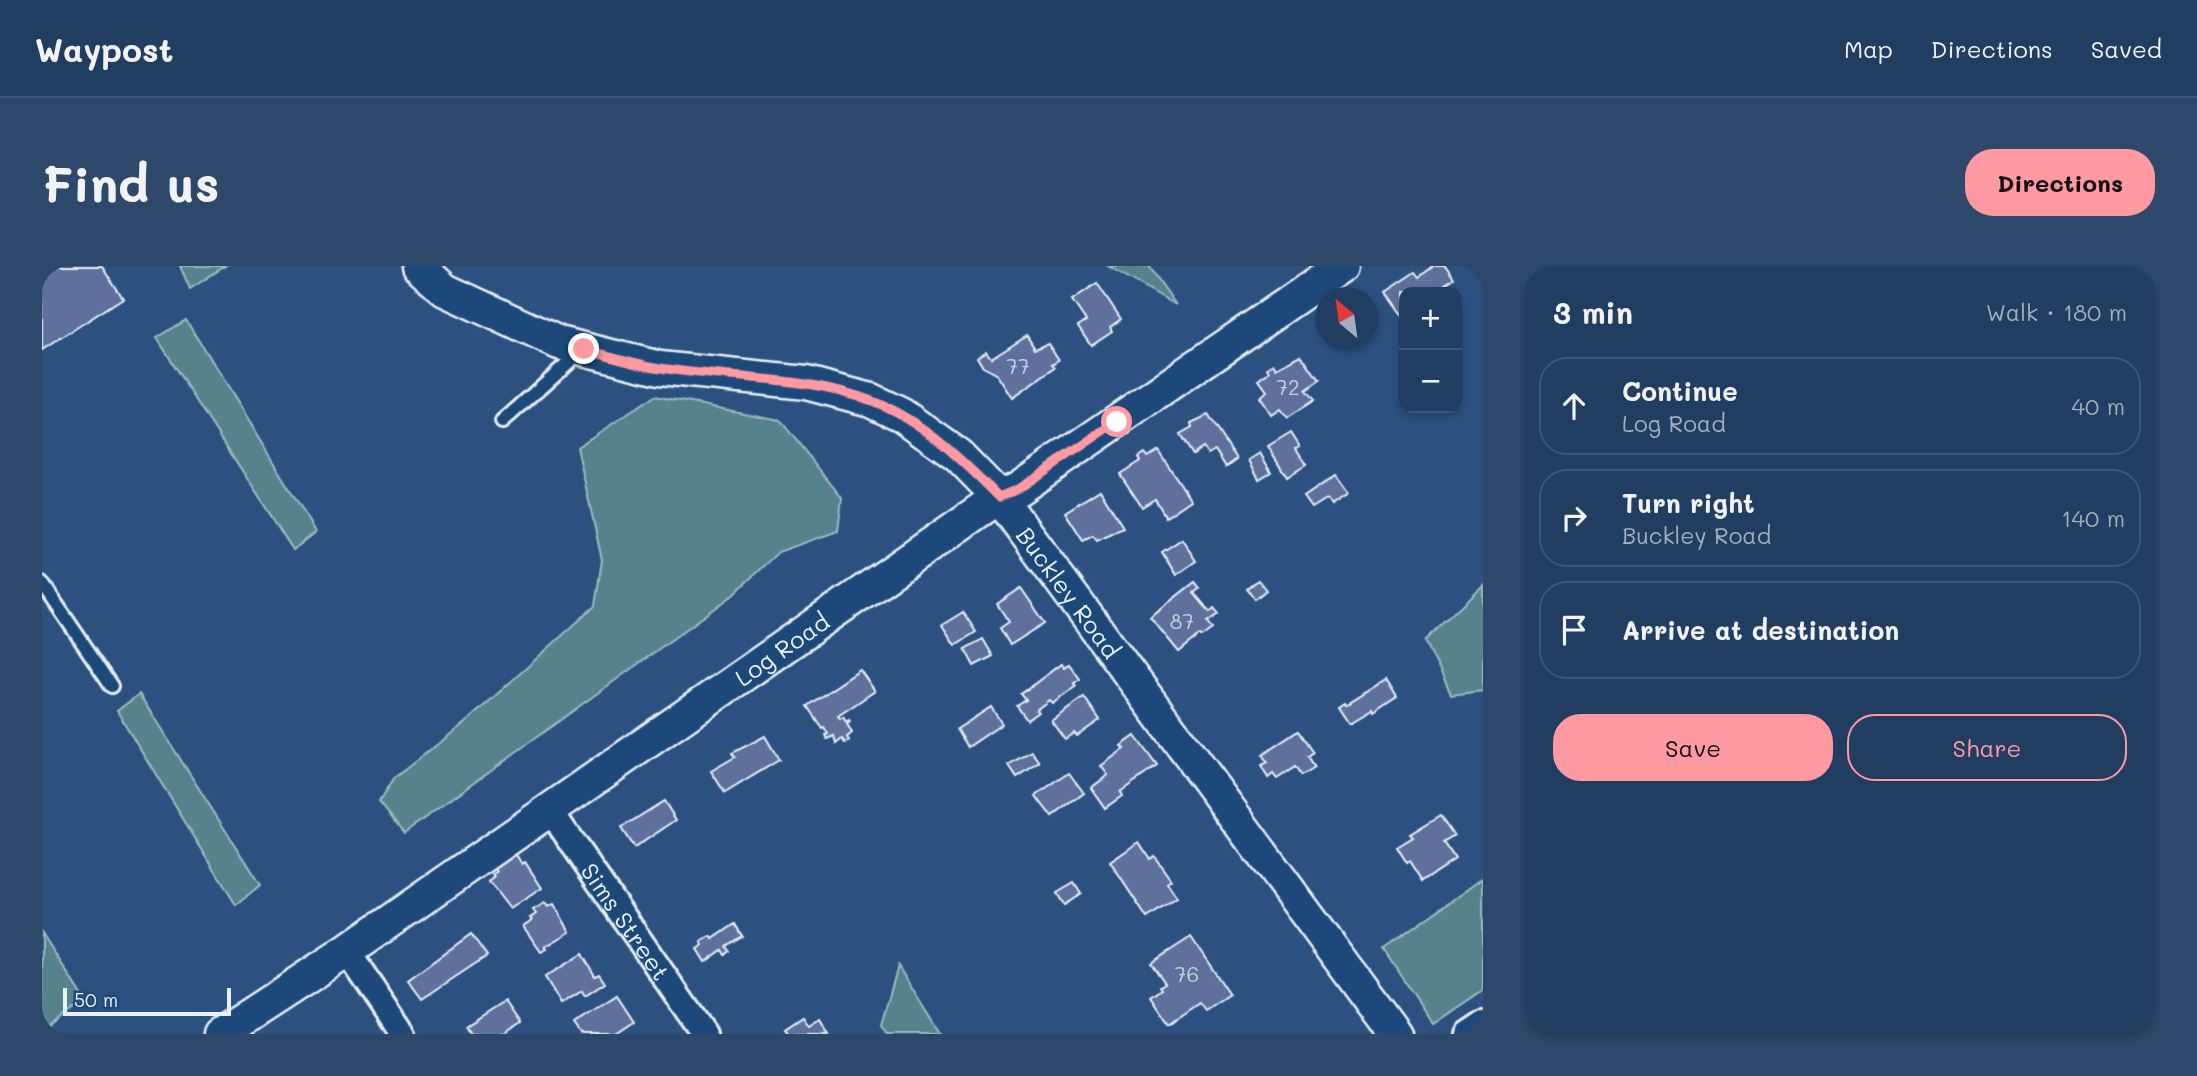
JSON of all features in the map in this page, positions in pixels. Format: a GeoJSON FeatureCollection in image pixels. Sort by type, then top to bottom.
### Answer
{"type":"FeatureCollection","features":[{"type":"Feature","properties":{"kind":"street","name":"Buckley Road"},"geometry":{"type":"LineString","coordinates":[[418,266],[445,290],[559,343],[660,368],[806,383],[872,400],[902,415],[958,455],[999,497],[1395,1034]]}},
{"type":"Feature","properties":{"kind":"street","name":"Log Road"},"geometry":{"type":"LineString","coordinates":[[220,1034],[347,951],[999,497],[1018,489],[1342,266]]}},
{"type":"Feature","properties":{"kind":"street","name":"Sims Street"},"geometry":{"type":"LineString","coordinates":[[549,809],[704,1034]]}},
{"type":"Feature","properties":{"kind":"street"},"geometry":{"type":"LineString","coordinates":[[347,951],[403,1034]]}},
{"type":"Feature","properties":{"kind":"street"},"geometry":{"type":"LineString","coordinates":[[1468,1034],[1483,1024]]}},
{"type":"Feature","properties":{"kind":"lane"},"geometry":{"type":"LineString","coordinates":[[502,422],[584,349]]}},
{"type":"Feature","properties":{"kind":"lane"},"geometry":{"type":"LineString","coordinates":[[42,583],[112,686]]}},
{"type":"Feature","properties":{"kind":"green space"},"geometry":{"type":"Polygon","coordinates":[[[180,266],[225,266],[190,289],[180,266]]]}},
{"type":"Feature","properties":{"kind":"green space"},"geometry":{"type":"Polygon","coordinates":[[[1108,266],[1149,266],[1176,305],[1108,266]]]}},
{"type":"Feature","properties":{"kind":"green space"},"geometry":{"type":"Polygon","coordinates":[[[186,320],[316,532],[293,550],[157,338],[186,320]]]}},
{"type":"Feature","properties":{"kind":"green space"},"geometry":{"type":"Polygon","coordinates":[[[655,396],[780,420],[842,498],[838,531],[778,552],[732,596],[404,833],[379,802],[394,778],[465,723],[595,606],[602,560],[577,447],[655,396]]]}},
{"type":"Feature","properties":{"kind":"green space"},"geometry":{"type":"Polygon","coordinates":[[[1483,585],[1483,690],[1451,694],[1425,641],[1483,585]]]}},
{"type":"Feature","properties":{"kind":"green space"},"geometry":{"type":"Polygon","coordinates":[[[139,694],[260,885],[236,905],[117,711],[139,694]]]}},
{"type":"Feature","properties":{"kind":"green space"},"geometry":{"type":"Polygon","coordinates":[[[1483,878],[1483,990],[1433,1024],[1384,949],[1483,878]]]}},
{"type":"Feature","properties":{"kind":"green space"},"geometry":{"type":"Polygon","coordinates":[[[42,933],[85,1001],[45,1029],[42,1024],[42,933]]]}},
{"type":"Feature","properties":{"kind":"green space"},"geometry":{"type":"Polygon","coordinates":[[[898,966],[940,1034],[887,1034],[881,1025],[898,966]]]}},
{"type":"Feature","properties":{"kind":"building"},"geometry":{"type":"Polygon","coordinates":[[[42,266],[102,266],[123,298],[42,350],[42,266]]]}},
{"type":"Feature","properties":{"kind":"building"},"geometry":{"type":"Polygon","coordinates":[[[1434,266],[1445,266],[1454,279],[1442,287],[1399,287],[1399,312],[1385,292],[1415,272],[1419,277],[1434,266]]]}},
{"type":"Feature","properties":{"kind":"building"},"geometry":{"type":"Polygon","coordinates":[[[1097,283],[1121,319],[1110,327],[1112,331],[1091,345],[1078,326],[1086,321],[1072,300],[1097,283]]]}},
{"type":"Feature","properties":{"kind":"building"},"geometry":{"type":"Polygon","coordinates":[[[1027,335],[1035,348],[1048,343],[1059,360],[1053,364],[1056,367],[1012,398],[997,375],[983,367],[977,357],[986,351],[991,358],[1027,335]]]}},
{"type":"Feature","properties":{"kind":"building"},"geometry":{"type":"Polygon","coordinates":[[[1301,355],[1319,381],[1305,391],[1313,401],[1287,418],[1280,409],[1271,415],[1259,397],[1267,391],[1259,380],[1270,372],[1268,368],[1274,363],[1277,368],[1301,355]]]}},
{"type":"Feature","properties":{"kind":"building"},"geometry":{"type":"Polygon","coordinates":[[[1208,415],[1237,459],[1226,467],[1215,450],[1208,454],[1203,447],[1193,454],[1180,434],[1192,427],[1191,423],[1208,415]]]}},
{"type":"Feature","properties":{"kind":"building"},"geometry":{"type":"Polygon","coordinates":[[[1291,432],[1300,446],[1296,448],[1306,465],[1287,477],[1268,446],[1291,432]]]}},
{"type":"Feature","properties":{"kind":"building"},"geometry":{"type":"Polygon","coordinates":[[[1158,450],[1191,500],[1166,517],[1155,499],[1142,507],[1120,474],[1140,461],[1138,457],[1144,453],[1147,457],[1158,450]]]}},
{"type":"Feature","properties":{"kind":"building"},"geometry":{"type":"Polygon","coordinates":[[[1260,453],[1271,472],[1259,479],[1249,460],[1260,453]]]}},
{"type":"Feature","properties":{"kind":"building"},"geometry":{"type":"Polygon","coordinates":[[[1336,475],[1349,493],[1332,504],[1328,498],[1312,508],[1304,497],[1336,475]]]}},
{"type":"Feature","properties":{"kind":"building"},"geometry":{"type":"Polygon","coordinates":[[[1100,490],[1123,527],[1097,540],[1093,535],[1083,540],[1065,512],[1100,490]]]}},
{"type":"Feature","properties":{"kind":"building"},"geometry":{"type":"Polygon","coordinates":[[[1182,539],[1196,561],[1176,575],[1162,552],[1182,539]]]}},
{"type":"Feature","properties":{"kind":"building"},"geometry":{"type":"Polygon","coordinates":[[[1258,580],[1266,590],[1255,599],[1247,589],[1258,580]]]}},
{"type":"Feature","properties":{"kind":"building"},"geometry":{"type":"Polygon","coordinates":[[[1195,582],[1200,588],[1194,593],[1210,612],[1214,608],[1219,614],[1208,622],[1213,629],[1202,637],[1200,635],[1179,652],[1150,617],[1195,582]]]}},
{"type":"Feature","properties":{"kind":"building"},"geometry":{"type":"Polygon","coordinates":[[[1021,588],[1045,623],[1010,645],[1000,628],[1009,622],[997,604],[1021,588]]]}},
{"type":"Feature","properties":{"kind":"building"},"geometry":{"type":"Polygon","coordinates":[[[963,612],[976,632],[955,645],[942,625],[963,612]]]}},
{"type":"Feature","properties":{"kind":"building"},"geometry":{"type":"Polygon","coordinates":[[[983,639],[993,656],[974,666],[965,649],[983,639]]]}},
{"type":"Feature","properties":{"kind":"building"},"geometry":{"type":"Polygon","coordinates":[[[1061,664],[1064,668],[1069,664],[1080,679],[1074,683],[1076,686],[1052,703],[1049,700],[1027,720],[1017,706],[1026,700],[1021,694],[1061,664]]]}},
{"type":"Feature","properties":{"kind":"building"},"geometry":{"type":"Polygon","coordinates":[[[860,670],[875,691],[838,716],[840,719],[843,717],[846,722],[849,720],[847,724],[852,733],[847,737],[849,741],[845,743],[842,739],[836,744],[834,736],[827,739],[825,735],[828,734],[824,727],[822,728],[807,706],[860,670]]]}},
{"type":"Feature","properties":{"kind":"building"},"geometry":{"type":"Polygon","coordinates":[[[1386,680],[1397,698],[1373,714],[1372,711],[1350,724],[1339,707],[1386,680]]]}},
{"type":"Feature","properties":{"kind":"building"},"geometry":{"type":"Polygon","coordinates":[[[1084,697],[1100,720],[1077,736],[1074,733],[1065,739],[1051,720],[1084,697]]]}},
{"type":"Feature","properties":{"kind":"building"},"geometry":{"type":"Polygon","coordinates":[[[991,707],[1002,724],[968,747],[957,729],[991,707]]]}},
{"type":"Feature","properties":{"kind":"building"},"geometry":{"type":"Polygon","coordinates":[[[1298,731],[1313,753],[1307,757],[1314,768],[1301,776],[1295,767],[1277,779],[1273,774],[1268,778],[1261,766],[1267,763],[1262,755],[1298,731]]]}},
{"type":"Feature","properties":{"kind":"building"},"geometry":{"type":"Polygon","coordinates":[[[765,736],[779,760],[725,793],[711,771],[735,757],[732,753],[765,736]]]}},
{"type":"Feature","properties":{"kind":"building"},"geometry":{"type":"Polygon","coordinates":[[[1135,736],[1157,766],[1120,792],[1122,796],[1105,808],[1091,788],[1108,775],[1101,766],[1124,749],[1121,746],[1135,736]]]}},
{"type":"Feature","properties":{"kind":"building"},"geometry":{"type":"Polygon","coordinates":[[[1032,752],[1040,763],[1017,778],[1009,766],[1032,752]]]}},
{"type":"Feature","properties":{"kind":"building"},"geometry":{"type":"Polygon","coordinates":[[[1069,773],[1084,793],[1052,817],[1036,796],[1069,773]]]}},
{"type":"Feature","properties":{"kind":"building"},"geometry":{"type":"Polygon","coordinates":[[[664,801],[676,820],[634,848],[621,828],[664,801]]]}},
{"type":"Feature","properties":{"kind":"building"},"geometry":{"type":"Polygon","coordinates":[[[1441,815],[1455,836],[1444,843],[1455,860],[1423,881],[1397,847],[1413,837],[1410,834],[1441,815]]]}},
{"type":"Feature","properties":{"kind":"building"},"geometry":{"type":"Polygon","coordinates":[[[1139,842],[1150,859],[1154,856],[1171,880],[1167,883],[1177,898],[1147,918],[1110,862],[1139,842]]]}},
{"type":"Feature","properties":{"kind":"building"},"geometry":{"type":"Polygon","coordinates":[[[515,853],[522,864],[525,862],[542,888],[510,909],[489,882],[497,872],[494,867],[515,853]]]}},
{"type":"Feature","properties":{"kind":"building"},"geometry":{"type":"Polygon","coordinates":[[[1074,883],[1081,894],[1064,905],[1057,893],[1074,883]]]}},
{"type":"Feature","properties":{"kind":"building"},"geometry":{"type":"Polygon","coordinates":[[[545,903],[548,907],[554,904],[570,932],[541,952],[523,926],[536,914],[533,910],[545,903]]]}},
{"type":"Feature","properties":{"kind":"building"},"geometry":{"type":"Polygon","coordinates":[[[735,924],[742,936],[726,946],[729,951],[725,955],[722,950],[705,962],[697,949],[703,945],[701,942],[711,936],[713,939],[735,924]]]}},
{"type":"Feature","properties":{"kind":"building"},"geometry":{"type":"Polygon","coordinates":[[[471,934],[487,956],[422,999],[408,980],[471,934]]]}},
{"type":"Feature","properties":{"kind":"building"},"geometry":{"type":"Polygon","coordinates":[[[1191,937],[1230,995],[1206,1011],[1200,1003],[1169,1024],[1151,997],[1162,989],[1160,986],[1165,983],[1151,963],[1191,937]]]}},
{"type":"Feature","properties":{"kind":"building"},"geometry":{"type":"Polygon","coordinates":[[[582,954],[595,976],[599,974],[605,983],[585,996],[582,991],[561,1004],[545,977],[582,954]]]}},
{"type":"Feature","properties":{"kind":"building"},"geometry":{"type":"Polygon","coordinates":[[[617,996],[634,1022],[616,1034],[581,1034],[574,1024],[617,996]]]}},
{"type":"Feature","properties":{"kind":"building"},"geometry":{"type":"Polygon","coordinates":[[[505,1001],[520,1023],[504,1034],[471,1034],[466,1026],[505,1001]]]}},
{"type":"Feature","properties":{"kind":"building"},"geometry":{"type":"Polygon","coordinates":[[[803,1017],[809,1026],[820,1019],[829,1034],[789,1034],[785,1029],[803,1017]]]}},
{"type":"Feature","properties":{"kind":"route"},"geometry":{"type":"LineString","coordinates":[[584,349],[660,368],[806,383],[872,400],[902,415],[958,455],[999,497],[1018,489],[1117,422]]}}]}
